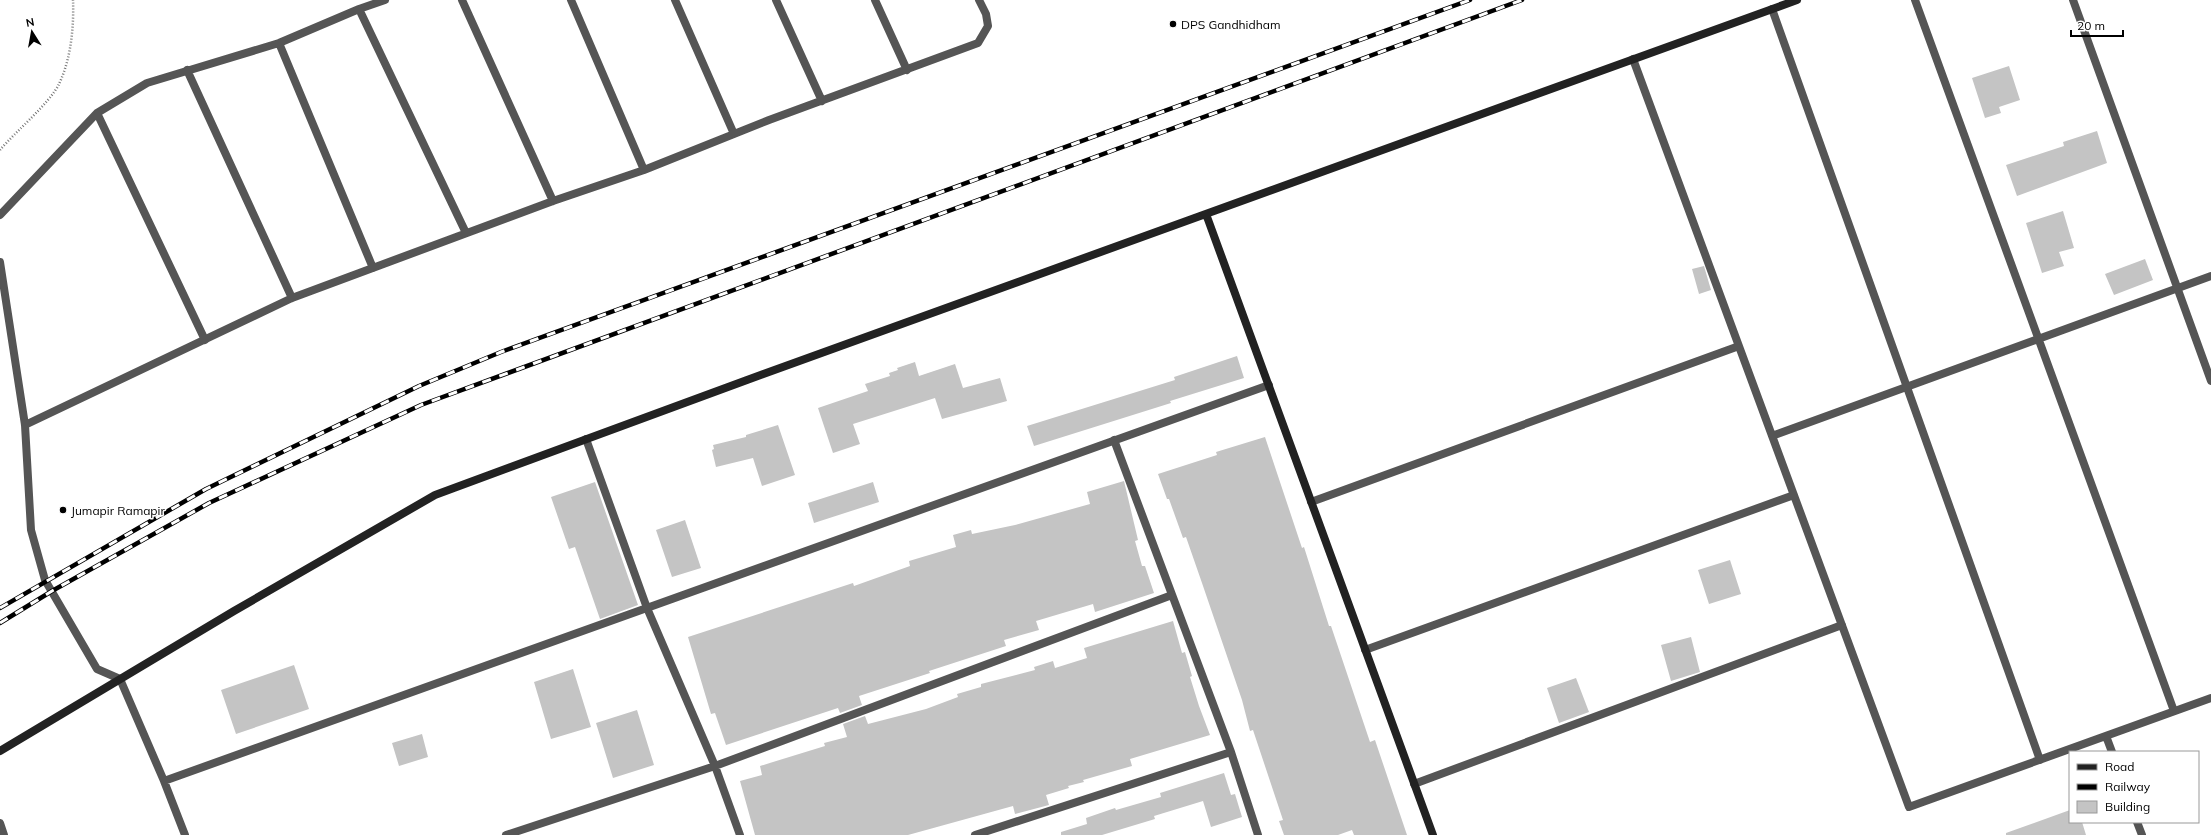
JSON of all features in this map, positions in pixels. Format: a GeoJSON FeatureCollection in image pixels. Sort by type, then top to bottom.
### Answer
{"type":"FeatureCollection","features":[{"type":"Feature","properties":{"kind":"main road"},"geometry":{"type":"LineString","coordinates":[[0,751],[435,495],[1797,0]]}},
{"type":"Feature","properties":{"kind":"main road"},"geometry":{"type":"LineString","coordinates":[[1206,214],[1433,835]]}},
{"type":"Feature","properties":{"kind":"street"},"geometry":{"type":"LineString","coordinates":[[0,215],[96,113],[147,83],[278,43],[359,9],[385,0]]}},
{"type":"Feature","properties":{"kind":"street"},"geometry":{"type":"LineString","coordinates":[[462,0],[553,200]]}},
{"type":"Feature","properties":{"kind":"street"},"geometry":{"type":"LineString","coordinates":[[571,0],[644,170]]}},
{"type":"Feature","properties":{"kind":"street"},"geometry":{"type":"LineString","coordinates":[[675,0],[734,134]]}},
{"type":"Feature","properties":{"kind":"street"},"geometry":{"type":"LineString","coordinates":[[776,0],[822,101]]}},
{"type":"Feature","properties":{"kind":"street"},"geometry":{"type":"LineString","coordinates":[[875,0],[907,70]]}},
{"type":"Feature","properties":{"kind":"street"},"geometry":{"type":"LineString","coordinates":[[25,425],[292,298],[553,200],[644,170],[734,134],[978,43],[988,26],[986,14],[979,0]]}},
{"type":"Feature","properties":{"kind":"street"},"geometry":{"type":"LineString","coordinates":[[1915,0],[2174,711]]}},
{"type":"Feature","properties":{"kind":"street"},"geometry":{"type":"LineString","coordinates":[[2073,0],[2211,381]]}},
{"type":"Feature","properties":{"kind":"street"},"geometry":{"type":"LineString","coordinates":[[359,9],[466,233]]}},
{"type":"Feature","properties":{"kind":"street"},"geometry":{"type":"LineString","coordinates":[[1772,9],[2040,760]]}},
{"type":"Feature","properties":{"kind":"street"},"geometry":{"type":"LineString","coordinates":[[278,43],[373,268]]}},
{"type":"Feature","properties":{"kind":"street"},"geometry":{"type":"LineString","coordinates":[[1633,59],[1909,807],[2211,698]]}},
{"type":"Feature","properties":{"kind":"street"},"geometry":{"type":"LineString","coordinates":[[187,70],[292,298]]}},
{"type":"Feature","properties":{"kind":"street"},"geometry":{"type":"LineString","coordinates":[[96,113],[204,340]]}},
{"type":"Feature","properties":{"kind":"street"},"geometry":{"type":"LineString","coordinates":[[0,262],[25,425],[31,530],[45,580],[97,669],[120,679],[164,781],[185,835]]}},
{"type":"Feature","properties":{"kind":"street"},"geometry":{"type":"LineString","coordinates":[[1772,436],[2211,276]]}},
{"type":"Feature","properties":{"kind":"street"},"geometry":{"type":"LineString","coordinates":[[1311,502],[1739,346]]}},
{"type":"Feature","properties":{"kind":"street"},"geometry":{"type":"LineString","coordinates":[[164,781],[1268,385]]}},
{"type":"Feature","properties":{"kind":"street"},"geometry":{"type":"LineString","coordinates":[[586,439],[647,608],[715,766],[740,835]]}},
{"type":"Feature","properties":{"kind":"street"},"geometry":{"type":"LineString","coordinates":[[1114,440],[1231,752],[1258,835]]}},
{"type":"Feature","properties":{"kind":"street"},"geometry":{"type":"LineString","coordinates":[[1365,650],[1794,495]]}},
{"type":"Feature","properties":{"kind":"street"},"geometry":{"type":"LineString","coordinates":[[506,835],[715,766],[1172,595]]}},
{"type":"Feature","properties":{"kind":"street"},"geometry":{"type":"LineString","coordinates":[[1414,784],[1842,625]]}},
{"type":"Feature","properties":{"kind":"street"},"geometry":{"type":"LineString","coordinates":[[2106,736],[2112,751]]}},
{"type":"Feature","properties":{"kind":"street"},"geometry":{"type":"LineString","coordinates":[[975,835],[1231,752]]}},
{"type":"Feature","properties":{"kind":"street"},"geometry":{"type":"LineString","coordinates":[[0,823],[4,835]]}},
{"type":"Feature","properties":{"kind":"street"},"geometry":{"type":"LineString","coordinates":[[2137,823],[2142,835]]}},
{"type":"Feature","properties":{"kind":"path"},"geometry":{"type":"LineString","coordinates":[[0,150],[38,110],[59,85],[66,62],[74,22],[72,0]]}},
{"type":"Feature","properties":{"kind":"building"},"geometry":{"type":"Polygon","coordinates":[[[2009,66],[2020,100],[1999,107],[2001,113],[1985,118],[1972,78],[2009,66]]]}},
{"type":"Feature","properties":{"kind":"building"},"geometry":{"type":"Polygon","coordinates":[[[2097,131],[2107,163],[2017,196],[2006,165],[2064,146],[2063,142],[2097,131]]]}},
{"type":"Feature","properties":{"kind":"building"},"geometry":{"type":"Polygon","coordinates":[[[2063,211],[2074,248],[2059,252],[2064,266],[2042,273],[2026,223],[2063,211]]]}},
{"type":"Feature","properties":{"kind":"building"},"geometry":{"type":"Polygon","coordinates":[[[2145,259],[2153,280],[2114,295],[2105,274],[2145,259]]]}},
{"type":"Feature","properties":{"kind":"building"},"geometry":{"type":"Polygon","coordinates":[[[1704,266],[1711,290],[1699,294],[1692,269],[1704,266]]]}},
{"type":"Feature","properties":{"kind":"building"},"geometry":{"type":"Polygon","coordinates":[[[1237,356],[1244,378],[1170,401],[1171,403],[1034,446],[1027,426],[1175,380],[1174,377],[1237,356]]]}},
{"type":"Feature","properties":{"kind":"building"},"geometry":{"type":"Polygon","coordinates":[[[915,362],[919,376],[955,364],[963,388],[1000,378],[1007,401],[942,419],[935,398],[853,424],[860,444],[833,453],[818,408],[868,391],[865,384],[890,376],[889,373],[898,370],[897,368],[915,362]]]}},
{"type":"Feature","properties":{"kind":"building"},"geometry":{"type":"Polygon","coordinates":[[[778,425],[795,475],[762,486],[753,458],[716,467],[712,450],[714,449],[713,445],[746,437],[746,435],[778,425]]]}},
{"type":"Feature","properties":{"kind":"building"},"geometry":{"type":"Polygon","coordinates":[[[1265,437],[1370,742],[1375,740],[1407,835],[1354,835],[1352,830],[1338,835],[1284,835],[1279,821],[1283,820],[1253,730],[1250,731],[1242,700],[1186,537],[1183,538],[1158,474],[1217,455],[1216,452],[1265,437]]]}},
{"type":"Feature","properties":{"kind":"building"},"geometry":{"type":"Polygon","coordinates":[[[1124,481],[1138,540],[1135,541],[1142,566],[1145,566],[1154,593],[1095,612],[1093,604],[1036,621],[1039,630],[1004,640],[1006,646],[859,696],[862,705],[840,713],[838,708],[726,745],[715,713],[711,714],[688,637],[853,583],[854,586],[910,566],[909,561],[956,547],[953,535],[971,530],[972,534],[1015,525],[1090,504],[1087,492],[1124,481]]]}},
{"type":"Feature","properties":{"kind":"building"},"geometry":{"type":"Polygon","coordinates":[[[595,482],[638,605],[600,619],[575,547],[569,549],[551,497],[595,482]]]}},
{"type":"Feature","properties":{"kind":"building"},"geometry":{"type":"Polygon","coordinates":[[[873,482],[879,502],[814,523],[808,503],[873,482]]]}},
{"type":"Feature","properties":{"kind":"building"},"geometry":{"type":"Polygon","coordinates":[[[685,520],[701,568],[672,577],[656,530],[685,520]]]}},
{"type":"Feature","properties":{"kind":"building"},"geometry":{"type":"Polygon","coordinates":[[[1730,560],[1741,594],[1709,604],[1698,570],[1730,560]]]}},
{"type":"Feature","properties":{"kind":"building"},"geometry":{"type":"Polygon","coordinates":[[[1173,621],[1182,653],[1185,652],[1192,676],[1190,677],[1210,735],[1130,759],[1132,766],[1083,780],[1084,782],[1068,786],[1069,788],[1046,795],[1049,805],[1015,814],[1013,806],[908,835],[755,835],[740,781],[762,775],[760,766],[825,746],[824,743],[847,737],[843,724],[865,716],[868,724],[926,709],[958,697],[957,694],[981,687],[981,684],[1035,670],[1034,667],[1053,661],[1055,668],[1087,658],[1084,648],[1173,621]]]}},
{"type":"Feature","properties":{"kind":"building"},"geometry":{"type":"Polygon","coordinates":[[[1691,637],[1700,672],[1671,681],[1661,645],[1691,637]]]}},
{"type":"Feature","properties":{"kind":"building"},"geometry":{"type":"Polygon","coordinates":[[[294,665],[309,709],[236,734],[221,690],[294,665]]]}},
{"type":"Feature","properties":{"kind":"building"},"geometry":{"type":"Polygon","coordinates":[[[573,669],[591,727],[551,739],[534,682],[573,669]]]}},
{"type":"Feature","properties":{"kind":"building"},"geometry":{"type":"Polygon","coordinates":[[[1576,678],[1589,712],[1559,723],[1547,688],[1576,678]]]}},
{"type":"Feature","properties":{"kind":"building"},"geometry":{"type":"Polygon","coordinates":[[[637,710],[654,765],[613,778],[596,723],[637,710]]]}},
{"type":"Feature","properties":{"kind":"building"},"geometry":{"type":"Polygon","coordinates":[[[422,734],[428,757],[399,766],[392,743],[422,734]]]}},
{"type":"Feature","properties":{"kind":"building"},"geometry":{"type":"Polygon","coordinates":[[[1224,773],[1231,795],[1235,794],[1242,817],[1211,827],[1203,801],[1154,816],[1155,819],[1102,835],[1061,835],[1061,832],[1087,824],[1086,818],[1115,808],[1116,810],[1161,797],[1160,793],[1224,773]]]}},
{"type":"Feature","properties":{"kind":"building"},"geometry":{"type":"Polygon","coordinates":[[[2069,810],[2069,823],[2082,823],[2086,835],[2006,835],[2006,833],[2069,810]]]}},
{"type":"Feature","properties":{"kind":"railway"},"geometry":{"type":"LineString","coordinates":[[0,608],[206,489],[419,386],[501,352],[1470,0]]}},
{"type":"Feature","properties":{"kind":"railway"},"geometry":{"type":"LineString","coordinates":[[0,623],[52,591],[209,503],[421,405],[1522,0]]}},
{"type":"Feature","properties":{"kind":"place","name":"DPS Gandhidham"},"geometry":{"type":"Point","coordinates":[1173,24]}},
{"type":"Feature","properties":{"kind":"place","name":"Jumapir Ramapir"},"geometry":{"type":"Point","coordinates":[63,510]}}]}
